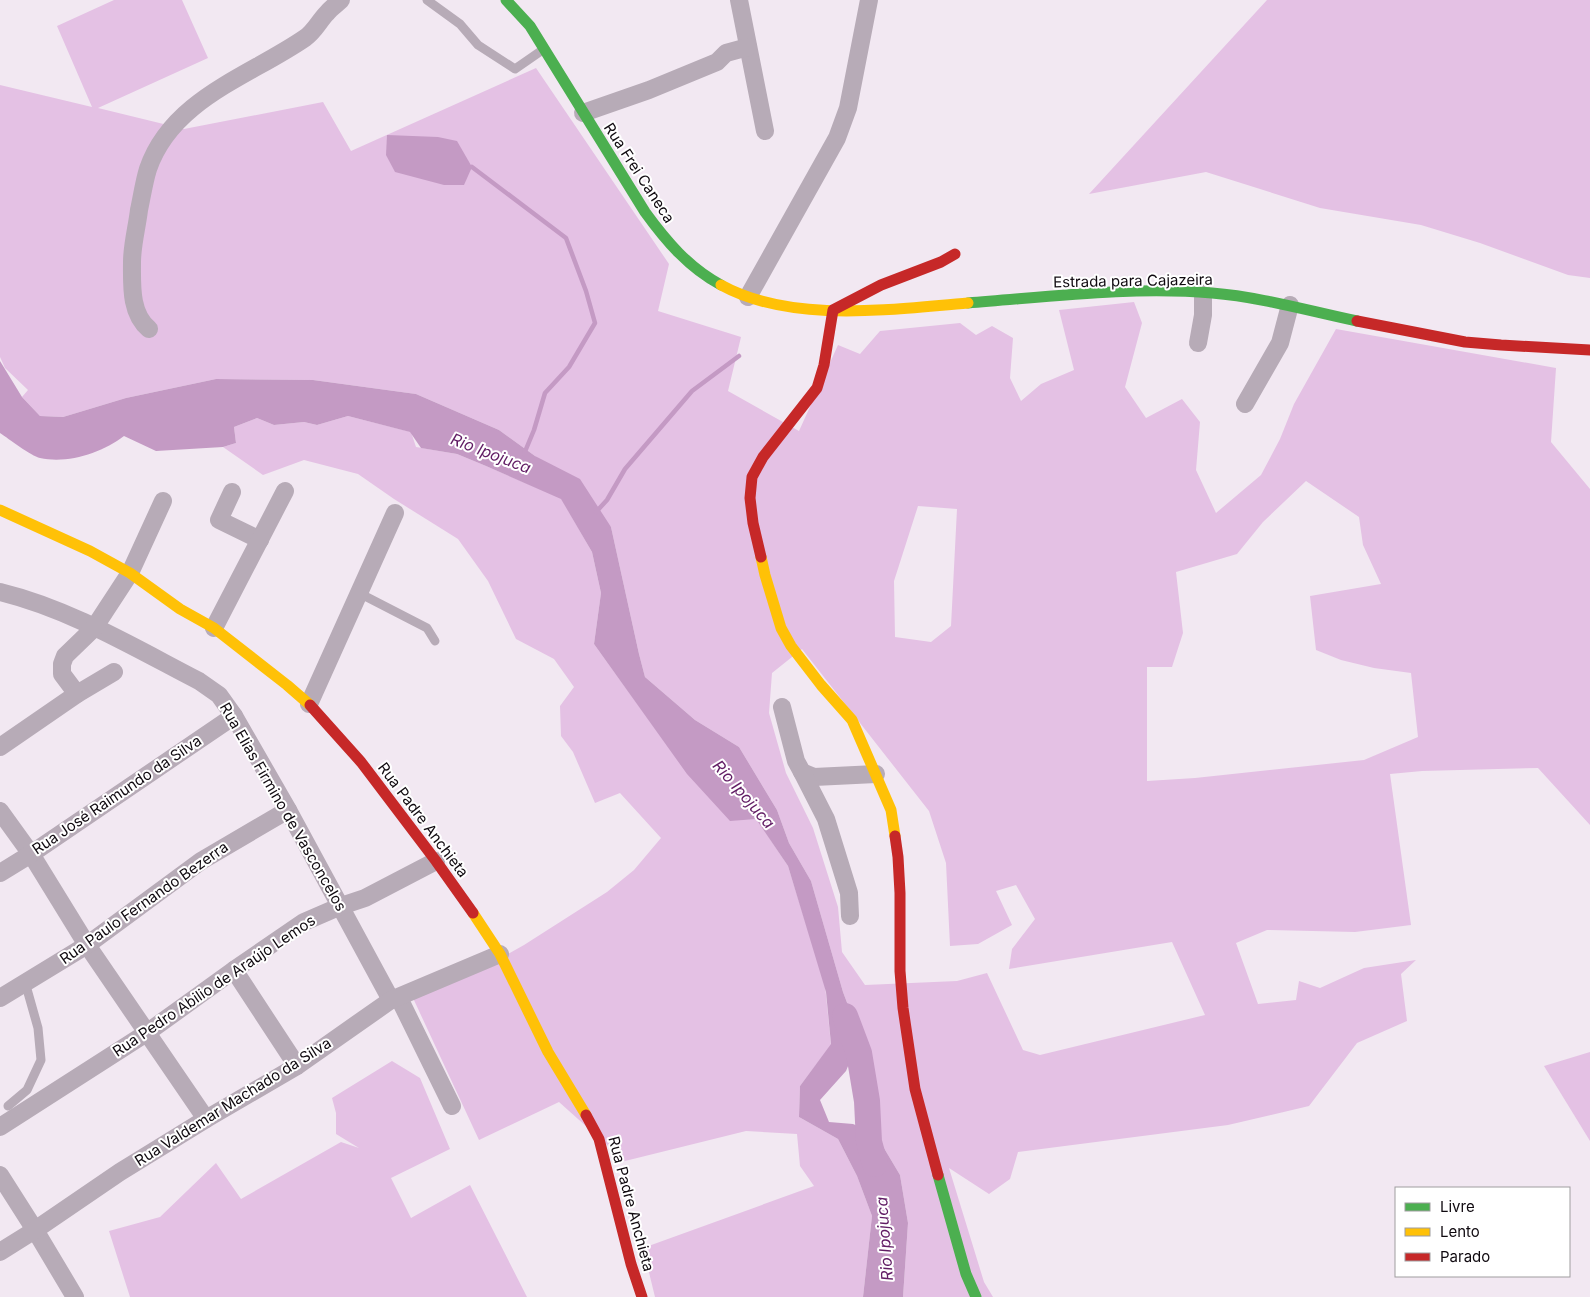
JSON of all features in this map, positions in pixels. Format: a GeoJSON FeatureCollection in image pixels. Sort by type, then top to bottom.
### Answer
{"type":"FeatureCollection","features":[{"type":"Feature","properties":{"kind":"street"},"geometry":{"type":"LineString","coordinates":[[149,329],[138,317],[134,304],[132,258],[143,187],[154,155],[174,124],[184,114],[236,78],[304,39],[317,27],[327,12],[341,0]]}},
{"type":"Feature","properties":{"kind":"street","name":"Rua Frei Caneca"},"geometry":{"type":"LineString","coordinates":[[508,0],[530,26],[645,212],[666,240],[692,267],[717,284],[748,297],[793,307]]}},
{"type":"Feature","properties":{"kind":"street"},"geometry":{"type":"LineString","coordinates":[[739,0],[765,131]]}},
{"type":"Feature","properties":{"kind":"street"},"geometry":{"type":"LineString","coordinates":[[748,297],[838,138],[848,108],[869,0]]}},
{"type":"Feature","properties":{"kind":"street"},"geometry":{"type":"LineString","coordinates":[[583,113],[649,90],[717,62],[726,53],[748,47]]}},
{"type":"Feature","properties":{"kind":"street"},"geometry":{"type":"LineString","coordinates":[[955,254],[941,262],[881,285],[833,310],[824,366],[817,388],[763,457],[752,477],[750,498],[753,523],[769,592],[781,628],[791,646],[821,685],[852,720],[891,810],[898,857],[901,911],[900,980],[906,1039],[914,1089],[966,1274],[976,1297]]}},
{"type":"Feature","properties":{"kind":"street"},"geometry":{"type":"LineString","coordinates":[[1198,343],[1203,292]]}},
{"type":"Feature","properties":{"kind":"street","name":"Estrada para Cajazeira"},"geometry":{"type":"LineString","coordinates":[[793,307],[833,310],[912,308],[1100,294],[1203,292],[1290,305],[1372,324],[1468,342],[1590,350]]}},
{"type":"Feature","properties":{"kind":"street"},"geometry":{"type":"LineString","coordinates":[[1245,404],[1280,343],[1290,305]]}},
{"type":"Feature","properties":{"kind":"street"},"geometry":{"type":"LineString","coordinates":[[214,628],[285,491]]}},
{"type":"Feature","properties":{"kind":"street"},"geometry":{"type":"LineString","coordinates":[[232,492],[219,520],[260,540]]}},
{"type":"Feature","properties":{"kind":"street"},"geometry":{"type":"LineString","coordinates":[[77,694],[62,674],[64,656],[94,628],[130,573],[163,501]]}},
{"type":"Feature","properties":{"kind":"street","name":"Rua Padre Anchieta"},"geometry":{"type":"LineString","coordinates":[[0,510],[90,551],[130,573],[180,609],[214,628],[309,704],[361,762],[436,861],[485,930],[500,954],[548,1052],[600,1139],[631,1264],[642,1297]]}},
{"type":"Feature","properties":{"kind":"street"},"geometry":{"type":"LineString","coordinates":[[309,704],[395,513]]}},
{"type":"Feature","properties":{"kind":"street","name":"Rua Elias Firmino de Vasconcelos"},"geometry":{"type":"LineString","coordinates":[[0,592],[18,596],[62,612],[199,681],[219,695],[234,716],[288,810],[395,999],[452,1106]]}},
{"type":"Feature","properties":{"kind":"street"},"geometry":{"type":"LineString","coordinates":[[0,747],[77,694],[114,672]]}},
{"type":"Feature","properties":{"kind":"street"},"geometry":{"type":"LineString","coordinates":[[782,707],[796,761],[826,818],[849,893],[850,916]]}},
{"type":"Feature","properties":{"kind":"street","name":"Rua José Raimundo da Silva"},"geometry":{"type":"LineString","coordinates":[[0,873],[234,716]]}},
{"type":"Feature","properties":{"kind":"street"},"geometry":{"type":"LineString","coordinates":[[802,772],[814,777],[876,774]]}},
{"type":"Feature","properties":{"kind":"street"},"geometry":{"type":"LineString","coordinates":[[0,810],[31,854],[87,945],[206,1119]]}},
{"type":"Feature","properties":{"kind":"street","name":"Rua Paulo Fernando Bezerra"},"geometry":{"type":"LineString","coordinates":[[0,998],[87,945],[201,861],[288,810]]}},
{"type":"Feature","properties":{"kind":"street","name":"Rua Pedro Abilio de Araújo Lemos"},"geometry":{"type":"LineString","coordinates":[[0,1127],[148,1032],[304,922],[365,898],[436,861]]}},
{"type":"Feature","properties":{"kind":"street","name":"Rua Valdemar Machado da Silva"},"geometry":{"type":"LineString","coordinates":[[0,1252],[120,1172],[297,1066],[395,999],[500,954]]}},
{"type":"Feature","properties":{"kind":"street"},"geometry":{"type":"LineString","coordinates":[[234,970],[297,1066]]}},
{"type":"Feature","properties":{"kind":"street"},"geometry":{"type":"LineString","coordinates":[[0,1175],[75,1297]]}},
{"type":"Feature","properties":{"kind":"lane"},"geometry":{"type":"LineString","coordinates":[[428,0],[460,24],[478,45],[515,69],[543,49]]}},
{"type":"Feature","properties":{"kind":"lane"},"geometry":{"type":"LineString","coordinates":[[359,593],[428,628],[434,641]]}},
{"type":"Feature","properties":{"kind":"lane"},"geometry":{"type":"LineString","coordinates":[[8,1106],[27,1090],[41,1060],[38,1028],[25,982]]}},
{"type":"Feature","properties":{"kind":"shaded area"},"geometry":{"type":"Polygon","coordinates":[[[114,0],[182,0],[208,58],[98,108],[184,129],[323,102],[351,151],[536,68],[669,264],[658,311],[741,337],[728,391],[799,431],[838,345],[860,354],[880,331],[960,323],[976,335],[992,326],[1013,338],[1010,378],[1021,401],[1041,384],[1074,370],[1059,310],[1134,302],[1142,323],[1125,387],[1146,418],[1182,399],[1200,422],[1196,470],[1216,513],[1261,475],[1280,439],[1294,404],[1336,329],[1556,368],[1551,442],[1590,489],[1590,825],[1538,768],[1422,771],[1390,774],[1411,925],[1355,932],[1267,930],[1236,943],[1258,1004],[1296,1000],[1299,981],[1320,988],[1364,968],[1416,960],[1401,974],[1407,1021],[1357,1043],[1309,1106],[1228,1125],[1018,1152],[1010,1179],[989,1194],[949,1168],[984,1282],[993,1297],[903,1297],[908,1223],[900,1175],[875,1133],[866,1052],[843,992],[811,881],[789,843],[777,810],[739,747],[695,720],[645,677],[611,527],[535,456],[499,430],[416,394],[313,380],[216,379],[126,398],[63,417],[40,416],[22,397],[28,390],[5,368],[0,357],[0,85],[92,107],[57,26],[114,0]],[[1306,481],[1263,522],[1237,554],[1176,572],[1183,633],[1172,667],[1147,667],[1147,781],[1195,778],[1364,760],[1418,737],[1411,673],[1374,668],[1341,660],[1316,650],[1310,596],[1381,584],[1363,545],[1359,517],[1306,481]],[[918,506],[894,581],[895,637],[931,642],[951,626],[957,509],[918,506]],[[802,649],[772,673],[769,713],[786,773],[813,828],[838,907],[842,952],[865,985],[957,981],[987,973],[1023,1050],[1040,1055],[1205,1015],[1172,942],[1009,969],[1012,949],[1035,919],[1016,885],[996,891],[1012,925],[978,944],[950,946],[946,863],[929,811],[802,649]]]}},
{"type":"Feature","properties":{"kind":"shaded area"},"geometry":{"type":"Polygon","coordinates":[[[1267,0],[1590,0],[1590,278],[1568,275],[1480,243],[1421,225],[1320,208],[1206,172],[1089,194],[1267,0]]]}},
{"type":"Feature","properties":{"kind":"shaded area"},"geometry":{"type":"Polygon","coordinates":[[[348,416],[411,432],[416,447],[457,454],[561,498],[592,552],[601,593],[594,644],[688,774],[756,818],[788,866],[825,985],[831,1045],[800,1086],[799,1117],[838,1139],[857,1176],[872,1216],[863,1297],[655,1297],[643,1248],[814,1186],[800,1166],[797,1134],[746,1131],[625,1161],[559,1102],[479,1140],[413,998],[492,963],[607,892],[634,870],[661,838],[620,793],[595,803],[573,752],[561,736],[560,706],[574,687],[554,659],[516,639],[488,581],[458,539],[358,474],[304,460],[263,475],[223,447],[236,443],[234,427],[257,418],[274,425],[304,422],[317,425],[348,416]]]}},
{"type":"Feature","properties":{"kind":"shaded area"},"geometry":{"type":"Polygon","coordinates":[[[1590,1052],[1590,1141],[1544,1066],[1590,1052]]]}},
{"type":"Feature","properties":{"kind":"shaded area"},"geometry":{"type":"Polygon","coordinates":[[[392,1061],[420,1078],[450,1149],[391,1178],[411,1218],[470,1185],[527,1297],[130,1297],[109,1231],[160,1217],[216,1163],[241,1199],[341,1142],[359,1148],[336,1134],[336,1113],[332,1098],[392,1061]]]}},
{"type":"Feature","properties":{"kind":"water"},"geometry":{"type":"Polygon","coordinates":[[[387,135],[438,137],[457,141],[472,167],[464,185],[444,185],[395,172],[386,155],[387,135]]]}},
{"type":"Feature","properties":{"kind":"water"},"geometry":{"type":"Polygon","coordinates":[[[0,361],[22,397],[40,416],[63,417],[126,398],[216,379],[313,380],[416,394],[499,430],[535,456],[580,479],[611,527],[645,677],[695,720],[739,747],[777,810],[789,843],[811,881],[843,992],[860,1037],[846,1071],[820,1100],[829,1122],[853,1124],[875,1133],[900,1175],[908,1223],[903,1297],[863,1297],[872,1216],[857,1176],[838,1139],[799,1117],[800,1086],[831,1044],[826,992],[788,866],[756,819],[730,821],[687,774],[594,644],[601,593],[592,552],[561,499],[457,454],[421,448],[410,432],[348,416],[317,425],[304,422],[274,425],[257,418],[234,427],[236,443],[223,447],[156,451],[124,436],[106,447],[84,456],[62,459],[40,458],[0,433],[0,361]]]}},
{"type":"Feature","properties":{"kind":"waterway"},"geometry":{"type":"LineString","coordinates":[[472,167],[566,238],[586,291],[595,323],[569,367],[545,393],[534,430],[524,454]]}},
{"type":"Feature","properties":{"kind":"waterway"},"geometry":{"type":"LineString","coordinates":[[596,512],[607,500],[625,469],[692,391],[739,356]]}},
{"type":"Feature","properties":{"kind":"waterway","name":"Rio Ipojuca"},"geometry":{"type":"LineString","coordinates":[[845,1016],[859,1053],[867,1101],[869,1142],[875,1164]]}},
{"type":"Feature","properties":{"kind":"traffic: fast"},"geometry":{"type":"LineString","coordinates":[[506,0],[530,26],[653,223],[688,262],[721,285]]}},
{"type":"Feature","properties":{"kind":"traffic: fast"},"geometry":{"type":"LineString","coordinates":[[968,303],[1090,293],[1182,291],[1249,298],[1357,321]]}},
{"type":"Feature","properties":{"kind":"traffic: fast"},"geometry":{"type":"LineString","coordinates":[[938,1175],[966,1274],[976,1297]]}},
{"type":"Feature","properties":{"kind":"traffic: slow"},"geometry":{"type":"LineString","coordinates":[[721,285],[749,297],[779,305],[810,309],[842,311],[875,310],[968,303]]}},
{"type":"Feature","properties":{"kind":"traffic: slow"},"geometry":{"type":"LineString","coordinates":[[0,510],[90,551],[130,573],[180,609],[214,628],[310,705]]}},
{"type":"Feature","properties":{"kind":"traffic: slow"},"geometry":{"type":"LineString","coordinates":[[761,557],[781,628],[791,646],[821,685],[852,720],[891,810],[895,836]]}},
{"type":"Feature","properties":{"kind":"traffic: slow"},"geometry":{"type":"LineString","coordinates":[[473,913],[500,954],[548,1052],[586,1115]]}},
{"type":"Feature","properties":{"kind":"traffic: jam"},"geometry":{"type":"LineString","coordinates":[[761,557],[753,523],[750,498],[752,477],[763,457],[817,388],[824,365],[833,310],[881,285],[941,262],[955,254]]}},
{"type":"Feature","properties":{"kind":"traffic: jam"},"geometry":{"type":"LineString","coordinates":[[1357,321],[1465,342],[1590,350]]}},
{"type":"Feature","properties":{"kind":"traffic: jam"},"geometry":{"type":"LineString","coordinates":[[310,705],[361,762],[473,913]]}},
{"type":"Feature","properties":{"kind":"traffic: jam"},"geometry":{"type":"LineString","coordinates":[[895,836],[900,893],[900,971],[903,1008],[915,1089],[938,1175]]}},
{"type":"Feature","properties":{"kind":"traffic: jam"},"geometry":{"type":"LineString","coordinates":[[586,1115],[599,1139],[631,1264],[642,1297]]}}]}
